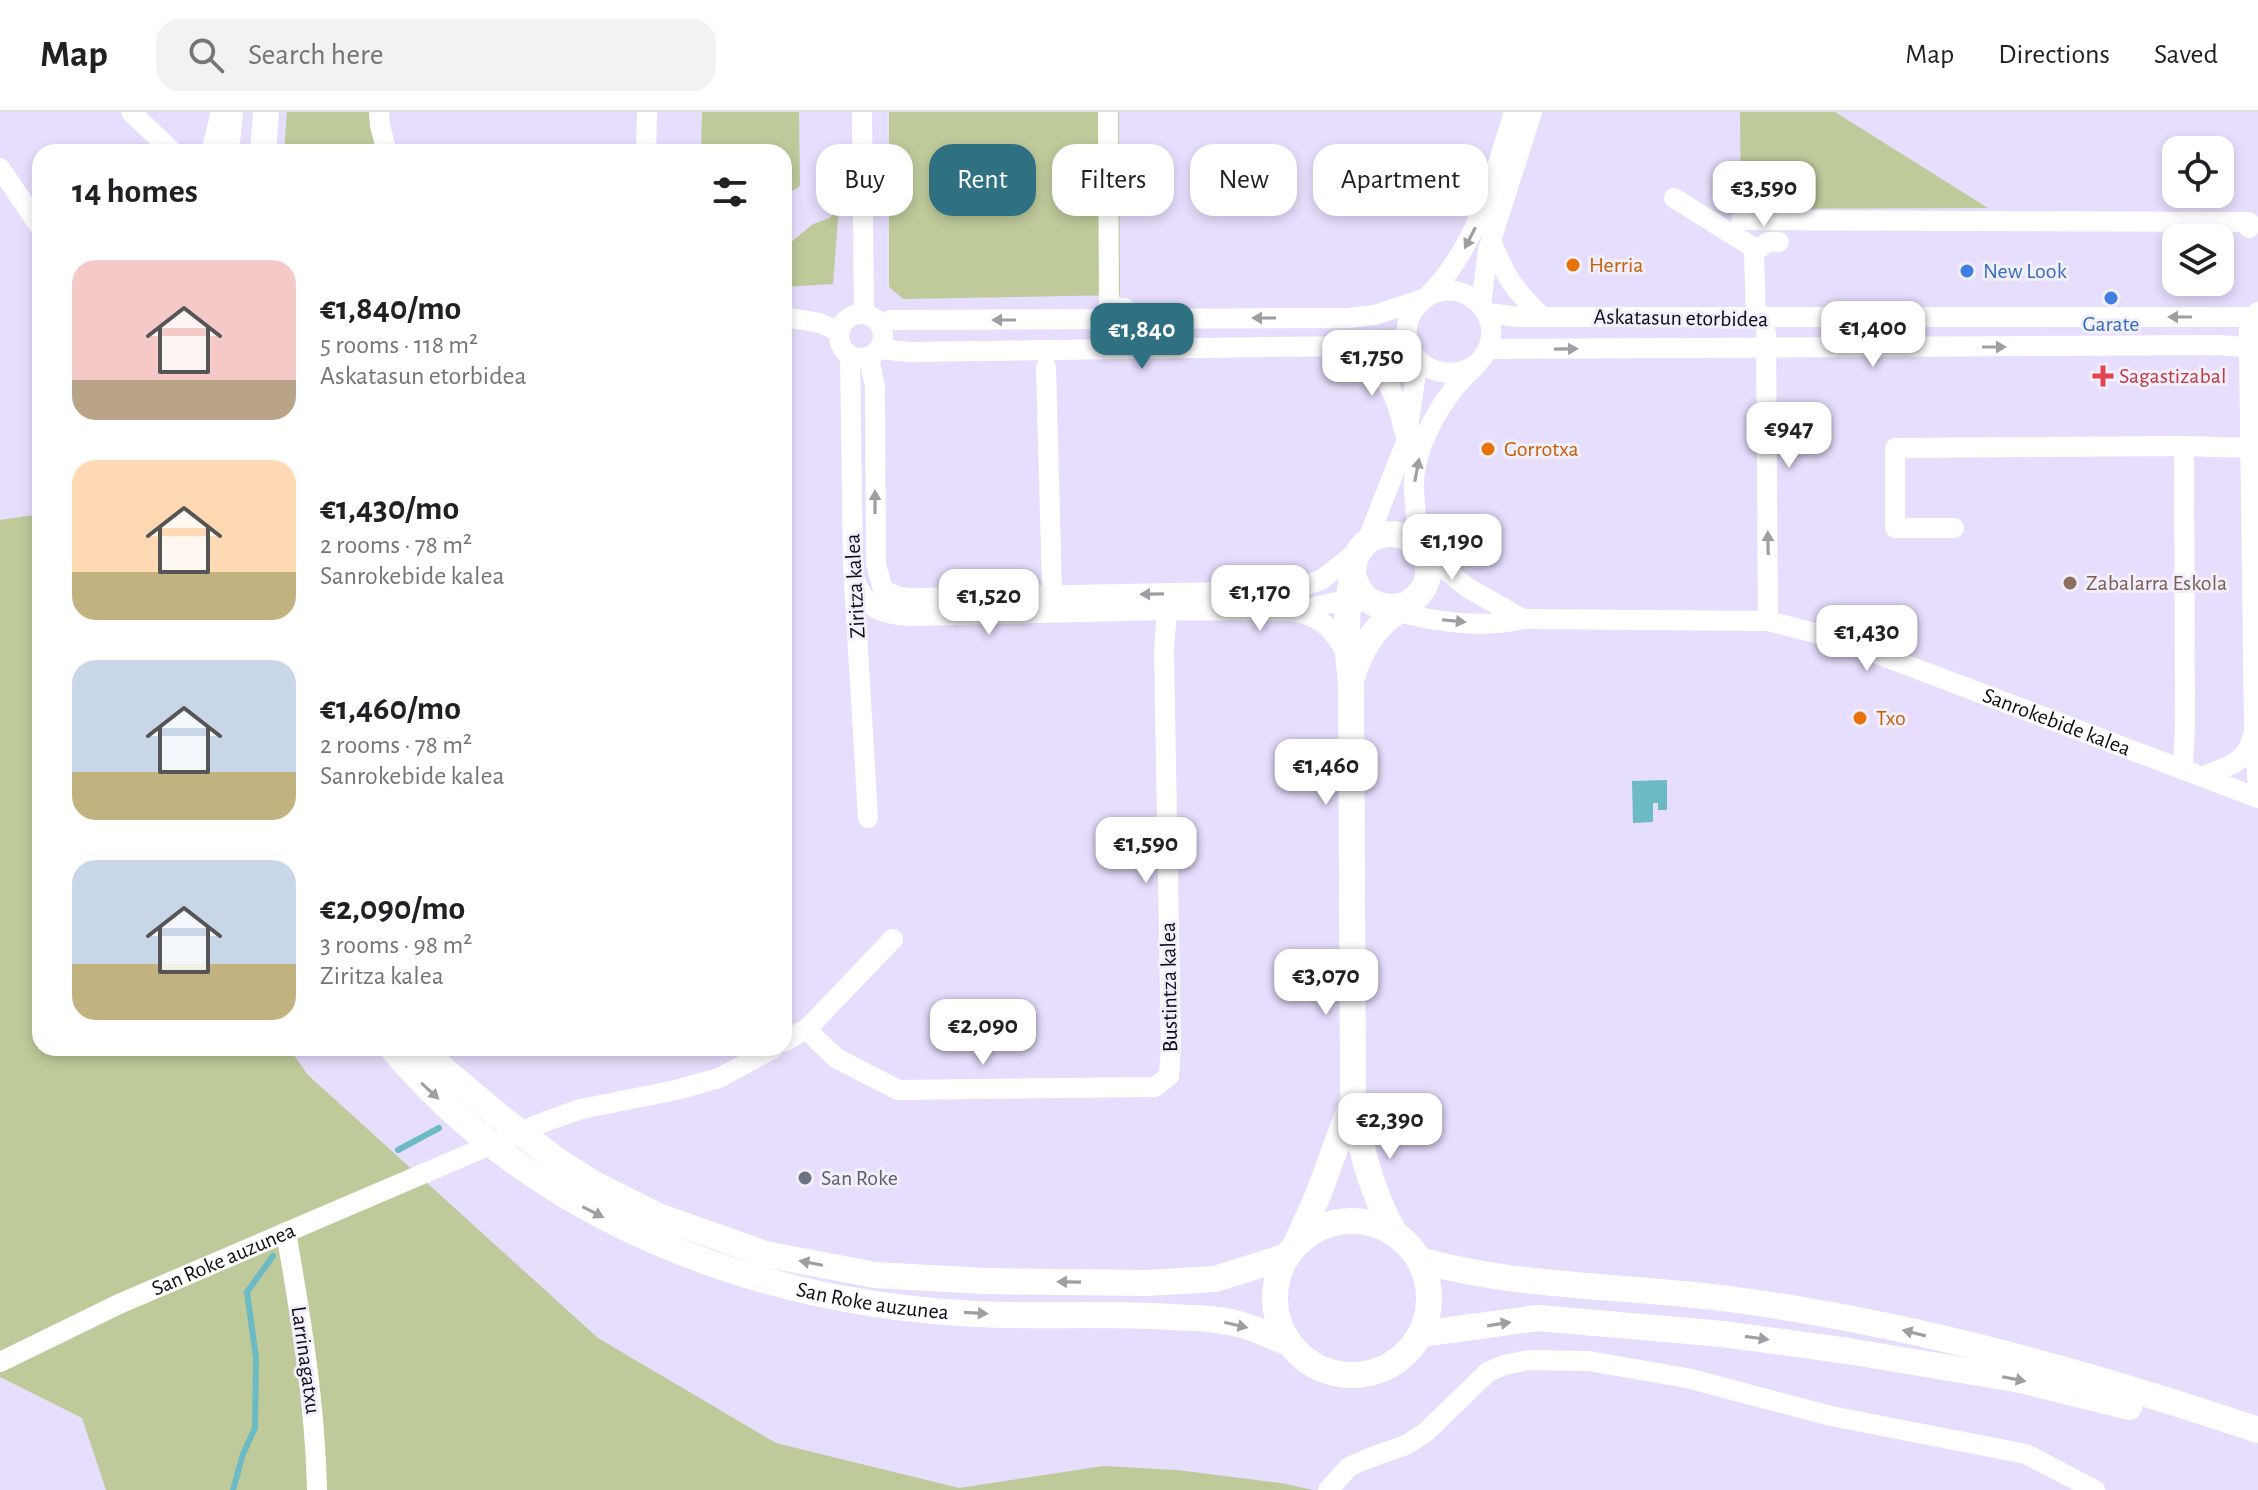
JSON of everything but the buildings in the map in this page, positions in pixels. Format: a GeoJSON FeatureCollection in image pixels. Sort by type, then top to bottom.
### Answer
{"type":"FeatureCollection","features":[{"type":"Feature","properties":{"kind":"main road"},"geometry":{"type":"LineString","coordinates":[[227,144],[230,112]]}},
{"type":"Feature","properties":{"kind":"main road"},"geometry":{"type":"LineString","coordinates":[[264,144],[266,112]]}},
{"type":"Feature","properties":{"kind":"main road"},"geometry":{"type":"LineString","coordinates":[[1351,681],[1363,649],[1391,607],[1424,588],[1428,577],[1422,551],[1401,534],[1377,535],[1359,555],[1347,600],[1347,654],[1351,681],[1353,1100],[1360,1148],[1379,1206],[1395,1234]]}},
{"type":"Feature","properties":{"kind":"main road"},"geometry":{"type":"LineString","coordinates":[[1359,555],[1360,592],[1391,607]]}},
{"type":"Feature","properties":{"kind":"main road","name":"San Roke auzunea"},"geometry":{"type":"LineString","coordinates":[[399,1056],[426,1088],[473,1128],[527,1170],[582,1206],[653,1242],[741,1275],[843,1299],[974,1314],[1148,1315],[1204,1319],[1241,1325],[1287,1342]]}},
{"type":"Feature","properties":{"kind":"main road"},"geometry":{"type":"LineString","coordinates":[[431,1056],[500,1117],[558,1161],[596,1185],[658,1216],[765,1254],[875,1275],[984,1281],[1147,1283],[1215,1279],[1291,1250],[1318,1228],[1344,1221],[1370,1223],[1395,1234],[1409,1245],[1419,1260],[1428,1284],[1429,1309],[1421,1334],[1405,1355],[1383,1370],[1357,1376],[1330,1373],[1306,1362],[1287,1342],[1275,1315],[1275,1285],[1291,1250],[1318,1195],[1353,1100]]}},
{"type":"Feature","properties":{"kind":"main road"},"geometry":{"type":"LineString","coordinates":[[1419,1260],[1485,1275],[1736,1299],[1854,1318],[2024,1359],[2171,1401],[2258,1430]]}},
{"type":"Feature","properties":{"kind":"main road"},"geometry":{"type":"LineString","coordinates":[[1421,1334],[1538,1318],[1723,1334],[2021,1380],[2168,1417],[2258,1447]]}},
{"type":"Feature","properties":{"kind":"street"},"geometry":{"type":"LineString","coordinates":[[131,112],[165,144]]}},
{"type":"Feature","properties":{"kind":"street"},"geometry":{"type":"LineString","coordinates":[[213,144],[221,112]]}},
{"type":"Feature","properties":{"kind":"street"},"geometry":{"type":"LineString","coordinates":[[379,112],[385,144]]}},
{"type":"Feature","properties":{"kind":"street"},"geometry":{"type":"LineString","coordinates":[[646,144],[647,112]]}},
{"type":"Feature","properties":{"kind":"street"},"geometry":{"type":"LineString","coordinates":[[862,112],[864,314]]}},
{"type":"Feature","properties":{"kind":"street"},"geometry":{"type":"LineString","coordinates":[[1108,112],[1109,307],[1125,308]]}},
{"type":"Feature","properties":{"kind":"street"},"geometry":{"type":"LineString","coordinates":[[1359,555],[1406,442],[1416,358],[1407,332],[1415,308],[1454,268],[1473,234],[1514,112]]}},
{"type":"Feature","properties":{"kind":"street"},"geometry":{"type":"LineString","coordinates":[[1523,619],[1468,588],[1422,551],[1414,490],[1416,466],[1433,422],[1456,387],[1488,349],[1491,327],[1484,309],[1484,268],[1532,112]]}},
{"type":"Feature","properties":{"kind":"street"},"geometry":{"type":"LineString","coordinates":[[0,168],[7,181],[32,204]]}},
{"type":"Feature","properties":{"kind":"street"},"geometry":{"type":"LineString","coordinates":[[1674,198],[1751,246],[1754,252],[1765,347],[1768,621]]}},
{"type":"Feature","properties":{"kind":"street"},"geometry":{"type":"LineString","coordinates":[[1741,220],[2249,222],[2249,228]]}},
{"type":"Feature","properties":{"kind":"street"},"geometry":{"type":"LineString","coordinates":[[1491,240],[1501,268],[1516,291],[1542,317]]}},
{"type":"Feature","properties":{"kind":"street"},"geometry":{"type":"LineString","coordinates":[[1754,252],[1768,242],[1779,242]]}},
{"type":"Feature","properties":{"kind":"street"},"geometry":{"type":"LineString","coordinates":[[882,326],[890,320],[1349,318],[1374,315],[1452,291],[1464,293],[1484,309]]}},
{"type":"Feature","properties":{"kind":"street","name":"Askatasun etorbidea"},"geometry":{"type":"LineString","coordinates":[[1484,309],[1518,317],[1761,319],[2257,315]]}},
{"type":"Feature","properties":{"kind":"street"},"geometry":{"type":"LineString","coordinates":[[866,353],[884,338],[882,326],[864,314],[846,320],[840,332],[842,347],[866,353],[1351,346],[1416,358],[1427,368],[1451,374],[1474,366]]}},
{"type":"Feature","properties":{"kind":"street"},"geometry":{"type":"LineString","coordinates":[[2257,315],[2249,329],[2253,348],[2254,732],[2258,790]]}},
{"type":"Feature","properties":{"kind":"street"},"geometry":{"type":"LineString","coordinates":[[792,318],[820,323],[840,332]]}},
{"type":"Feature","properties":{"kind":"street","name":"Askatasun etorbidea"},"geometry":{"type":"LineString","coordinates":[[1488,349],[2219,345],[2253,348]]}},
{"type":"Feature","properties":{"kind":"street"},"geometry":{"type":"LineString","coordinates":[[1351,346],[1379,371],[1394,391],[1406,442]]}},
{"type":"Feature","properties":{"kind":"street","name":"Ziritza kalea"},"geometry":{"type":"LineString","coordinates":[[866,353],[854,579],[868,818]]}},
{"type":"Feature","properties":{"kind":"street","name":"Ziritza kalea"},"geometry":{"type":"LineString","coordinates":[[866,353],[875,387],[876,564],[883,590],[891,595],[911,598],[1267,592],[1309,586],[1359,555]]}},
{"type":"Feature","properties":{"kind":"street"},"geometry":{"type":"LineString","coordinates":[[1046,367],[1052,588]]}},
{"type":"Feature","properties":{"kind":"street"},"geometry":{"type":"LineString","coordinates":[[1954,528],[1895,528],[1895,448],[2184,446],[2253,458]]}},
{"type":"Feature","properties":{"kind":"street"},"geometry":{"type":"LineString","coordinates":[[2183,770],[2184,446]]}},
{"type":"Feature","properties":{"kind":"street"},"geometry":{"type":"LineString","coordinates":[[854,579],[860,594],[873,608],[887,615],[1292,611],[1307,614],[1328,625],[1347,654]]}},
{"type":"Feature","properties":{"kind":"street"},"geometry":{"type":"LineString","coordinates":[[1292,611],[1347,600]]}},
{"type":"Feature","properties":{"kind":"street","name":"Sanrokebide kalea"},"geometry":{"type":"LineString","coordinates":[[1347,600],[1453,622],[1506,623],[1523,619],[1768,621],[1835,638],[2258,798]]}},
{"type":"Feature","properties":{"kind":"street","name":"Bustintza kalea"},"geometry":{"type":"LineString","coordinates":[[808,1028],[836,1058],[898,1090],[1155,1087],[1169,1076],[1164,665],[1167,610]]}},
{"type":"Feature","properties":{"kind":"street"},"geometry":{"type":"LineString","coordinates":[[2202,777],[2242,760],[2249,751],[2254,732]]}},
{"type":"Feature","properties":{"kind":"street"},"geometry":{"type":"LineString","coordinates":[[792,1037],[808,1028],[893,939]]}},
{"type":"Feature","properties":{"kind":"street","name":"San Roke auzunea"},"geometry":{"type":"LineString","coordinates":[[0,1362],[119,1304],[544,1122],[581,1109],[719,1078],[759,1056]]}},
{"type":"Feature","properties":{"kind":"street","name":"Larrinagatxu"},"geometry":{"type":"LineString","coordinates":[[286,1232],[306,1349],[316,1436],[317,1490]]}},
{"type":"Feature","properties":{"kind":"street"},"geometry":{"type":"LineString","coordinates":[[1328,1490],[1349,1467],[1406,1445],[1426,1432],[1488,1372],[1530,1360],[1588,1361],[1687,1378],[1831,1416],[2026,1454],[2095,1490]]}},
{"type":"Feature","properties":{"kind":"shaded area"},"geometry":{"type":"Polygon","coordinates":[[[287,112],[379,112],[385,144],[285,144],[287,112]]]}},
{"type":"Feature","properties":{"kind":"shaded area"},"geometry":{"type":"Polygon","coordinates":[[[702,112],[799,112],[800,186],[792,192],[792,144],[701,144],[702,112]]]}},
{"type":"Feature","properties":{"kind":"shaded area"},"geometry":{"type":"Polygon","coordinates":[[[889,112],[1119,112],[1119,144],[1052,144],[1052,216],[1120,216],[1120,295],[903,299],[889,287],[889,216],[913,216],[913,144],[889,144],[889,112]]]}},
{"type":"Feature","properties":{"kind":"shaded area"},"geometry":{"type":"Polygon","coordinates":[[[1740,112],[1835,112],[1988,208],[1741,209],[1740,112]]]}},
{"type":"Feature","properties":{"kind":"shaded area"},"geometry":{"type":"Polygon","coordinates":[[[838,216],[833,284],[792,287],[792,241],[813,224],[838,216]]]}},
{"type":"Feature","properties":{"kind":"shaded area"},"geometry":{"type":"Polygon","coordinates":[[[32,515],[32,1056],[295,1056],[308,1075],[598,1338],[776,1443],[959,1488],[1103,1466],[1177,1470],[1313,1490],[106,1490],[82,1418],[0,1377],[0,520],[32,515]]]}},
{"type":"Feature","properties":{"kind":"shaded area"},"geometry":{"type":"Polygon","coordinates":[[[1667,780],[1667,810],[1658,810],[1658,803],[1653,803],[1653,822],[1633,823],[1632,781],[1667,780]]]}},
{"type":"Feature","properties":{"kind":"waterway"},"geometry":{"type":"LineString","coordinates":[[398,1150],[439,1128]]}},
{"type":"Feature","properties":{"kind":"waterway"},"geometry":{"type":"LineString","coordinates":[[233,1490],[243,1454],[255,1428],[256,1358],[247,1292],[273,1256]]}},
{"type":"Feature","properties":{"kind":"place","name":"Herria"},"geometry":{"type":"Point","coordinates":[1573,265]}},
{"type":"Feature","properties":{"kind":"place","name":"New Look"},"geometry":{"type":"Point","coordinates":[1967,271]}},
{"type":"Feature","properties":{"kind":"place","name":"Garate"},"geometry":{"type":"Point","coordinates":[2111,298]}},
{"type":"Feature","properties":{"kind":"place","name":"Sagastizabal"},"geometry":{"type":"Point","coordinates":[2103,376]}},
{"type":"Feature","properties":{"kind":"place","name":"Gorrotxa"},"geometry":{"type":"Point","coordinates":[1488,449]}},
{"type":"Feature","properties":{"kind":"place","name":"Zabalarra Eskola"},"geometry":{"type":"Point","coordinates":[2070,583]}},
{"type":"Feature","properties":{"kind":"place","name":"Txo"},"geometry":{"type":"Point","coordinates":[1860,718]}},
{"type":"Feature","properties":{"kind":"place","name":"San Roke"},"geometry":{"type":"Point","coordinates":[805,1178]}}]}
